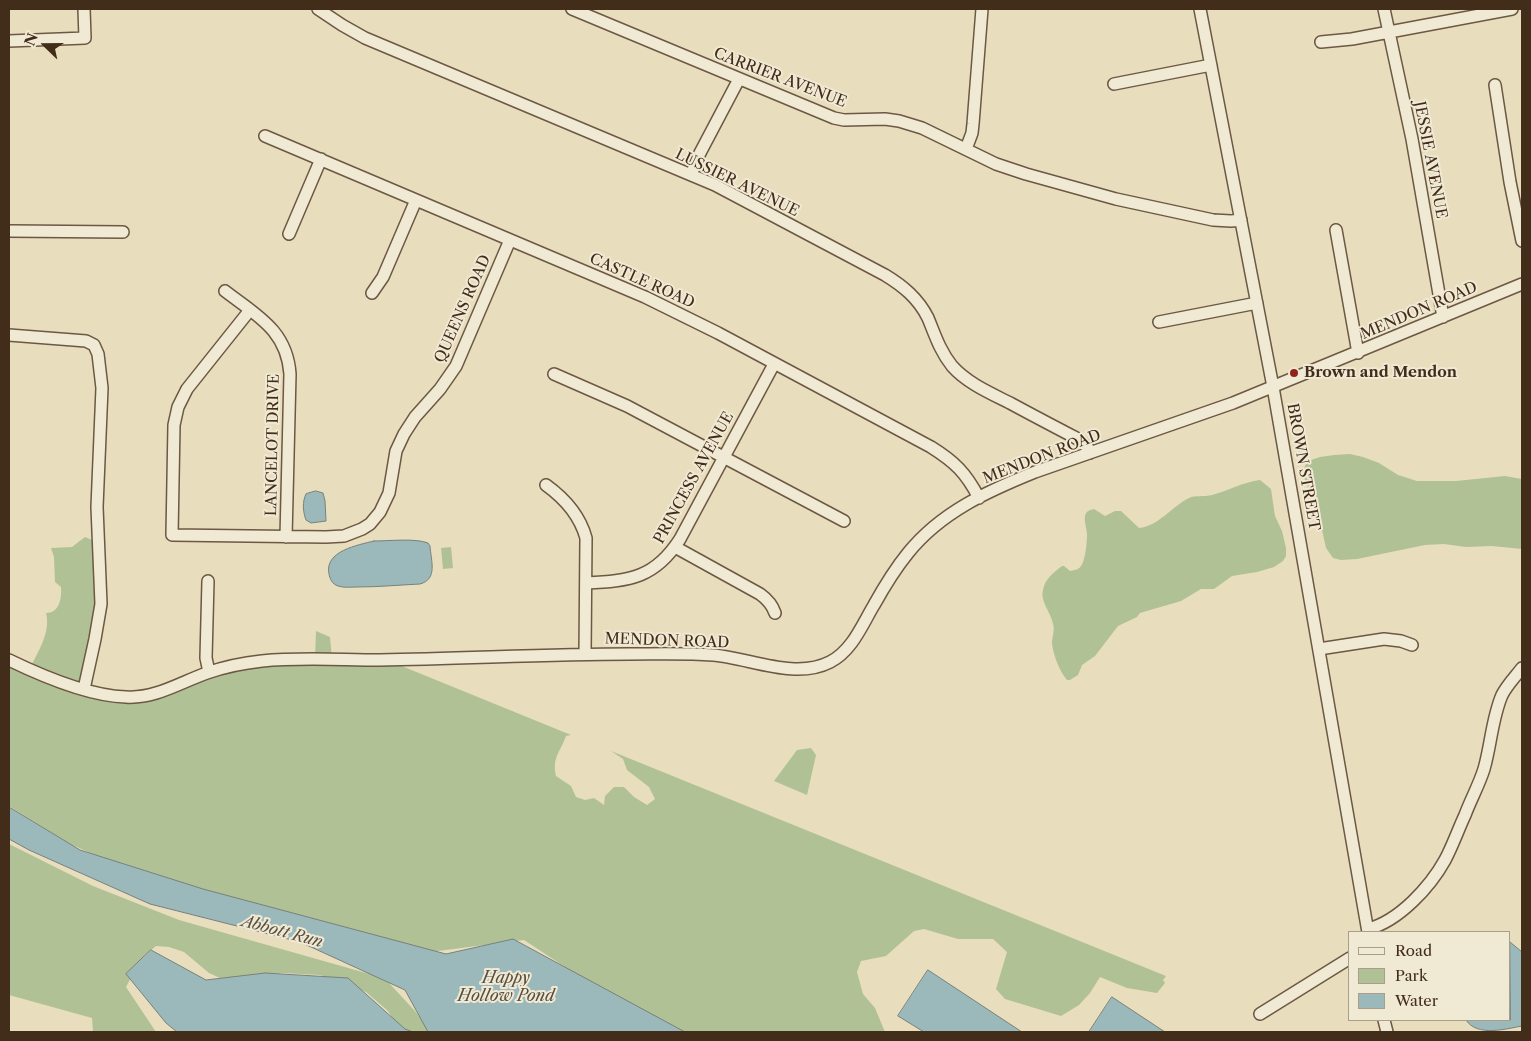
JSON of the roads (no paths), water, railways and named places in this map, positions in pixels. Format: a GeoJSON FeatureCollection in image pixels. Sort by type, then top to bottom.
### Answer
{"type":"FeatureCollection","features":[{"type":"Feature","properties":{"kind":"street"},"geometry":{"type":"LineString","coordinates":[[9,41],[85,38],[84,9]]}},
{"type":"Feature","properties":{"kind":"street","name":"LUSSIER AVENUE"},"geometry":{"type":"LineString","coordinates":[[318,9],[365,38],[737,196],[898,282],[916,299],[923,309],[939,347],[957,371],[982,389],[1078,439],[1088,448],[1090,453]]}},
{"type":"Feature","properties":{"kind":"street","name":"CARRIER AVENUE"},"geometry":{"type":"LineString","coordinates":[[572,9],[834,118],[844,120],[885,119],[899,121],[922,128],[1010,169],[1116,199],[1222,221],[1241,220]]}},
{"type":"Feature","properties":{"kind":"street"},"geometry":{"type":"LineString","coordinates":[[966,149],[972,133],[982,9]]}},
{"type":"Feature","properties":{"kind":"street","name":"BROWN STREET"},"geometry":{"type":"LineString","coordinates":[[1200,9],[1274,387],[1368,931]]}},
{"type":"Feature","properties":{"kind":"street","name":"JESSIE AVENUE"},"geometry":{"type":"LineString","coordinates":[[1384,9],[1412,139],[1444,317]]}},
{"type":"Feature","properties":{"kind":"street"},"geometry":{"type":"LineString","coordinates":[[1322,42],[1389,32],[1479,12],[1512,9]]}},
{"type":"Feature","properties":{"kind":"street"},"geometry":{"type":"LineString","coordinates":[[1114,84],[1211,65]]}},
{"type":"Feature","properties":{"kind":"street"},"geometry":{"type":"LineString","coordinates":[[691,175],[700,153],[739,80]]}},
{"type":"Feature","properties":{"kind":"street"},"geometry":{"type":"LineString","coordinates":[[1495,85],[1510,182],[1522,242]]}},
{"type":"Feature","properties":{"kind":"street","name":"CASTLE ROAD"},"geometry":{"type":"LineString","coordinates":[[265,136],[662,305],[718,333],[951,460],[965,474],[979,498]]}},
{"type":"Feature","properties":{"kind":"street"},"geometry":{"type":"LineString","coordinates":[[289,234],[321,160]]}},
{"type":"Feature","properties":{"kind":"street"},"geometry":{"type":"LineString","coordinates":[[372,293],[383,277],[416,200]]}},
{"type":"Feature","properties":{"kind":"street"},"geometry":{"type":"LineString","coordinates":[[1336,230],[1358,353]]}},
{"type":"Feature","properties":{"kind":"street"},"geometry":{"type":"LineString","coordinates":[[9,231],[123,232]]}},
{"type":"Feature","properties":{"kind":"street","name":"QUEENS ROAD"},"geometry":{"type":"LineString","coordinates":[[250,310],[187,389],[178,407],[174,425],[172,535],[335,537],[353,533],[370,524],[380,512],[389,493],[396,450],[415,417],[440,389],[456,366],[510,240]]}},
{"type":"Feature","properties":{"kind":"street","name":"MENDON ROAD"},"geometry":{"type":"LineString","coordinates":[[9,660],[84,689],[128,698],[154,694],[209,672],[274,660],[381,660],[585,654],[711,655],[797,669],[820,666],[830,662],[845,651],[898,566],[920,539],[950,514],[979,498],[1006,484],[1204,414],[1274,387],[1522,284]]}},
{"type":"Feature","properties":{"kind":"street","name":"LANCELOT DRIVE"},"geometry":{"type":"LineString","coordinates":[[225,290],[277,334],[285,349],[289,364],[286,537]]}},
{"type":"Feature","properties":{"kind":"street"},"geometry":{"type":"LineString","coordinates":[[1159,322],[1257,303]]}},
{"type":"Feature","properties":{"kind":"street"},"geometry":{"type":"LineString","coordinates":[[9,335],[86,341],[94,345],[98,354],[102,388],[97,507],[101,604],[84,689]]}},
{"type":"Feature","properties":{"kind":"street","name":"PRINCESS AVENUE"},"geometry":{"type":"LineString","coordinates":[[586,583],[634,578],[662,562],[675,547],[774,364]]}},
{"type":"Feature","properties":{"kind":"street"},"geometry":{"type":"LineString","coordinates":[[554,374],[627,406],[844,521]]}},
{"type":"Feature","properties":{"kind":"street"},"geometry":{"type":"LineString","coordinates":[[546,485],[564,501],[584,530],[587,549],[585,654]]}},
{"type":"Feature","properties":{"kind":"street"},"geometry":{"type":"LineString","coordinates":[[675,547],[760,594],[772,605],[775,612]]}},
{"type":"Feature","properties":{"kind":"street"},"geometry":{"type":"LineString","coordinates":[[208,581],[206,658],[209,672]]}},
{"type":"Feature","properties":{"kind":"street"},"geometry":{"type":"LineString","coordinates":[[1319,649],[1384,639],[1392,639],[1412,645]]}},
{"type":"Feature","properties":{"kind":"street"},"geometry":{"type":"LineString","coordinates":[[1368,931],[1385,924],[1400,912],[1425,887],[1445,860],[1481,778],[1502,694],[1522,668]]}},
{"type":"Feature","properties":{"kind":"street"},"geometry":{"type":"LineString","coordinates":[[1260,1014],[1348,959]]}},
{"type":"Feature","properties":{"kind":"water"},"geometry":{"type":"Polygon","coordinates":[[[316,491],[323,493],[326,521],[311,523],[305,517],[304,500],[306,494],[316,491]]]}},
{"type":"Feature","properties":{"kind":"water"},"geometry":{"type":"Polygon","coordinates":[[[409,540],[428,543],[432,563],[429,578],[426,582],[420,584],[345,587],[333,583],[329,574],[329,566],[332,560],[344,550],[374,541],[409,540]]]}},
{"type":"Feature","properties":{"kind":"water"},"geometry":{"type":"Polygon","coordinates":[[[9,807],[80,850],[203,889],[446,954],[513,939],[685,1032],[428,1032],[405,990],[300,942],[150,904],[29,850],[9,839],[9,807]]]}},
{"type":"Feature","properties":{"kind":"water"},"geometry":{"type":"Polygon","coordinates":[[[1511,943],[1522,952],[1522,1026],[1508,1029],[1484,1030],[1477,1029],[1467,1021],[1511,1021],[1511,943]]]}},
{"type":"Feature","properties":{"kind":"water"},"geometry":{"type":"Polygon","coordinates":[[[151,950],[206,980],[265,973],[348,978],[405,1029],[413,1032],[177,1032],[166,1023],[126,974],[151,950]]]}},
{"type":"Feature","properties":{"kind":"water"},"geometry":{"type":"Polygon","coordinates":[[[928,970],[1022,1032],[924,1032],[898,1016],[928,970]]]}},
{"type":"Feature","properties":{"kind":"water"},"geometry":{"type":"Polygon","coordinates":[[[1112,997],[1165,1032],[1089,1032],[1112,997]]]}},
{"type":"Feature","properties":{"kind":"place","name":"Brown and Mendon"},"geometry":{"type":"Point","coordinates":[1294,373]}},
{"type":"Feature","properties":{"kind":"water label","name":"Abbott Run"},"geometry":{"type":"Point","coordinates":[282,932]}},
{"type":"Feature","properties":{"kind":"water label","name":"Happy Hollow Pond"},"geometry":{"type":"Point","coordinates":[506,987]}}]}
